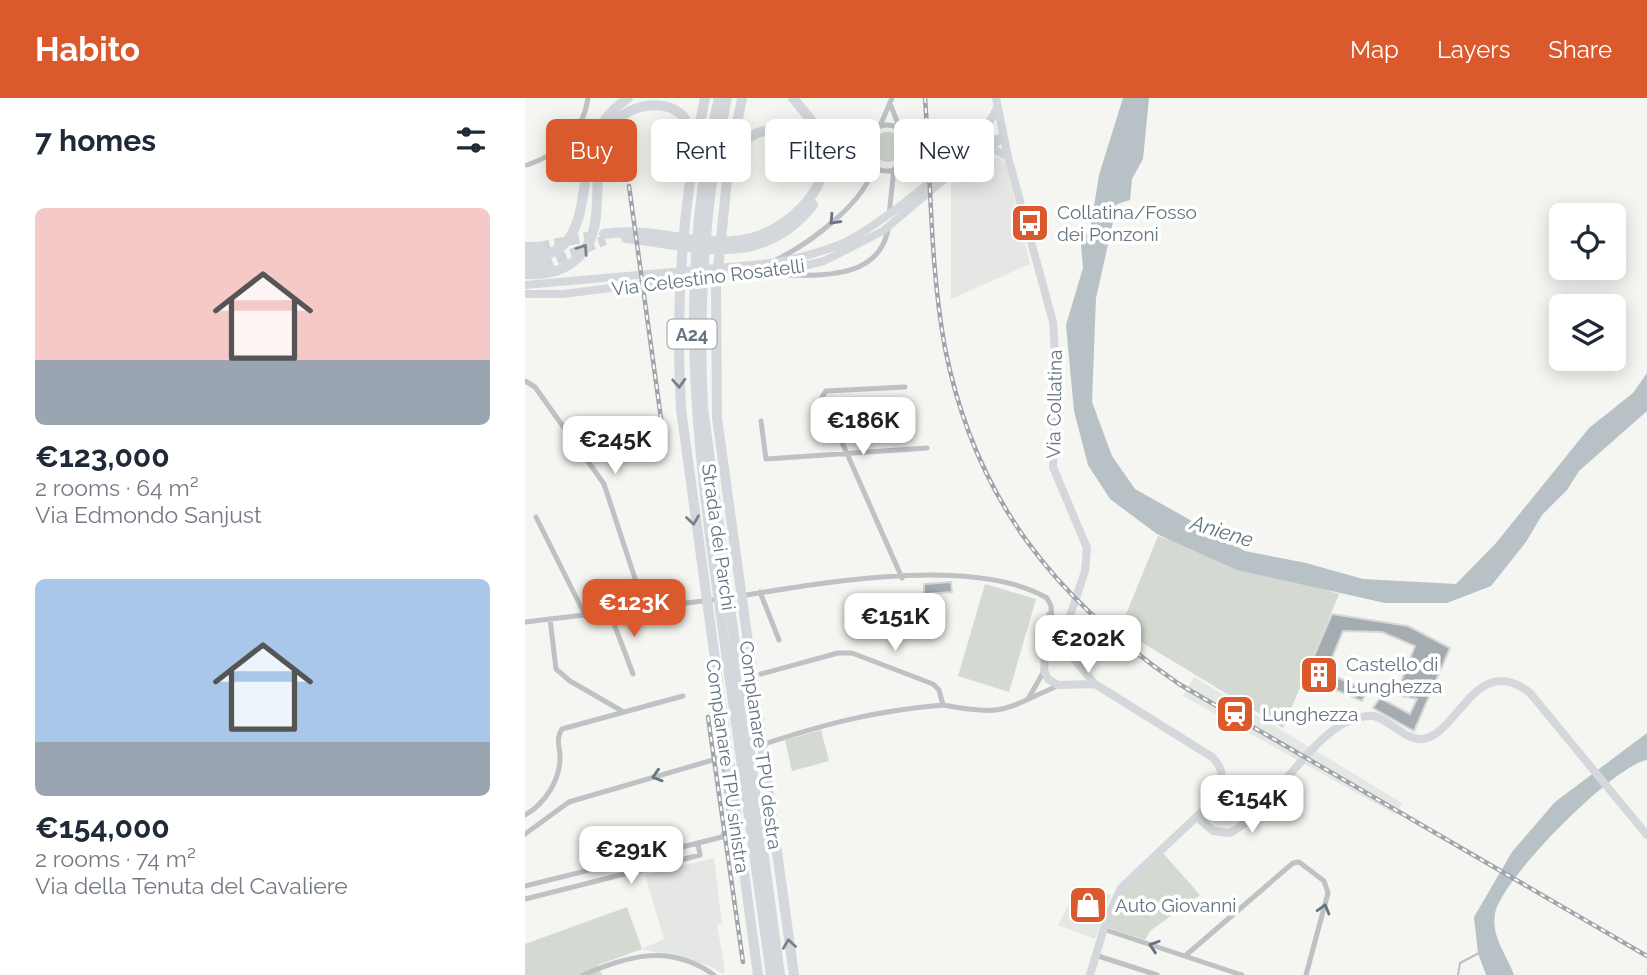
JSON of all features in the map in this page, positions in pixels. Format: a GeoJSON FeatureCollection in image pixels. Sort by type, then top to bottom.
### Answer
{"type":"FeatureCollection","features":[{"type":"Feature","properties":{"kind":"highway"},"geometry":{"type":"LineString","coordinates":[[525,257],[551,253],[570,237],[582,209],[595,137],[609,114],[628,98]]}},
{"type":"Feature","properties":{"kind":"highway","name":"Complanare TPU sinistra"},"geometry":{"type":"LineString","coordinates":[[701,119],[705,98]]}},
{"type":"Feature","properties":{"kind":"highway","name":"Strada dei Parchi"},"geometry":{"type":"LineString","coordinates":[[719,98],[702,218],[700,337],[703,450],[767,915],[771,975]]}},
{"type":"Feature","properties":{"kind":"highway","name":"Strada dei Parchi"},"geometry":{"type":"LineString","coordinates":[[702,218],[727,98]]}},
{"type":"Feature","properties":{"kind":"highway","name":"Complanare TPU destra"},"geometry":{"type":"LineString","coordinates":[[741,98],[722,216],[714,335],[720,446],[794,975]]}},
{"type":"Feature","properties":{"kind":"highway"},"geometry":{"type":"LineString","coordinates":[[722,216],[740,144],[754,127],[784,119],[807,128],[817,143],[822,169],[810,199],[778,228],[757,237],[724,243],[633,232],[604,237],[690,249],[730,250],[758,244],[788,230],[809,210],[821,192],[829,156],[823,136],[793,98]]}},
{"type":"Feature","properties":{"kind":"highway"},"geometry":{"type":"LineString","coordinates":[[525,274],[557,272],[586,248],[593,226],[602,147],[614,124],[632,108],[657,102],[673,106],[681,113],[683,119]]}},
{"type":"Feature","properties":{"kind":"highway","name":"Complanare TPU sinistra"},"geometry":{"type":"LineString","coordinates":[[689,182],[678,320],[685,453],[758,975]]}},
{"type":"Feature","properties":{"kind":"highway"},"geometry":{"type":"LineString","coordinates":[[525,247],[540,247]]}},
{"type":"Feature","properties":{"kind":"highway"},"geometry":{"type":"LineString","coordinates":[[525,264],[543,265]]}},
{"type":"Feature","properties":{"kind":"highway","name":"Strada dei Parchi"},"geometry":{"type":"LineString","coordinates":[[767,915],[780,975]]}},
{"type":"Feature","properties":{"kind":"street"},"geometry":{"type":"LineString","coordinates":[[527,165],[546,159],[571,140],[580,128],[588,98]]}},
{"type":"Feature","properties":{"kind":"street"},"geometry":{"type":"LineString","coordinates":[[891,101],[880,126],[894,128]]}},
{"type":"Feature","properties":{"kind":"street"},"geometry":{"type":"LineString","coordinates":[[891,101],[897,119]]}},
{"type":"Feature","properties":{"kind":"street","name":"Via Collatina"},"geometry":{"type":"LineString","coordinates":[[997,101],[1008,157],[1051,309],[1056,371],[1052,463],[1064,498],[1087,545],[1083,578],[1068,622],[1055,642]]}},
{"type":"Feature","properties":{"kind":"street","name":"Via Celestino Rosatelli"},"geometry":{"type":"LineString","coordinates":[[991,119],[997,101]]}},
{"type":"Feature","properties":{"kind":"street","name":"Via Celestino Rosatelli"},"geometry":{"type":"LineString","coordinates":[[994,139],[1004,138]]}},
{"type":"Feature","properties":{"kind":"street","name":"Via Celestino Rosatelli"},"geometry":{"type":"LineString","coordinates":[[994,143],[1004,138]]}},
{"type":"Feature","properties":{"kind":"street"},"geometry":{"type":"LineString","coordinates":[[994,150],[1008,157]]}},
{"type":"Feature","properties":{"kind":"street"},"geometry":{"type":"LineString","coordinates":[[740,275],[832,275],[862,267],[878,253],[888,229],[894,170],[880,167]]}},
{"type":"Feature","properties":{"kind":"street"},"geometry":{"type":"LineString","coordinates":[[762,264],[779,259],[823,231],[867,182]]}},
{"type":"Feature","properties":{"kind":"street","name":"Via Celestino Rosatelli"},"geometry":{"type":"LineString","coordinates":[[525,285],[786,261],[843,243],[876,224],[927,182]]}},
{"type":"Feature","properties":{"kind":"street","name":"Via Celestino Rosatelli"},"geometry":{"type":"LineString","coordinates":[[525,294],[563,294],[792,270],[848,250],[883,231],[942,182]]}},
{"type":"Feature","properties":{"kind":"street"},"geometry":{"type":"LineString","coordinates":[[525,381],[535,387],[604,484],[645,609]]}},
{"type":"Feature","properties":{"kind":"street"},"geometry":{"type":"LineString","coordinates":[[902,578],[823,401],[823,393],[905,387]]}},
{"type":"Feature","properties":{"kind":"street"},"geometry":{"type":"LineString","coordinates":[[761,421],[766,459],[927,448]]}},
{"type":"Feature","properties":{"kind":"street"},"geometry":{"type":"LineString","coordinates":[[536,517],[585,615]]}},
{"type":"Feature","properties":{"kind":"street"},"geometry":{"type":"LineString","coordinates":[[525,622],[698,603],[812,584],[953,576],[983,579],[1044,596],[1051,608],[1055,642]]}},
{"type":"Feature","properties":{"kind":"street"},"geometry":{"type":"LineString","coordinates":[[760,592],[779,640]]}},
{"type":"Feature","properties":{"kind":"street"},"geometry":{"type":"LineString","coordinates":[[1026,701],[1038,685],[1044,670],[1042,633],[1051,608]]}},
{"type":"Feature","properties":{"kind":"street"},"geometry":{"type":"LineString","coordinates":[[610,613],[633,674]]}},
{"type":"Feature","properties":{"kind":"street"},"geometry":{"type":"LineString","coordinates":[[550,619],[557,671],[622,711]]}},
{"type":"Feature","properties":{"kind":"street","name":"Via Collatina"},"geometry":{"type":"LineString","coordinates":[[1068,622],[1068,647]]}},
{"type":"Feature","properties":{"kind":"street"},"geometry":{"type":"LineString","coordinates":[[525,834],[569,802],[723,758],[826,724],[888,710],[943,705],[989,713],[1007,710],[1065,683],[1073,674],[1072,657],[1068,647],[1055,642]]}},
{"type":"Feature","properties":{"kind":"street"},"geometry":{"type":"LineString","coordinates":[[1044,655],[1046,648],[1055,642]]}},
{"type":"Feature","properties":{"kind":"street"},"geometry":{"type":"LineString","coordinates":[[761,674],[849,652],[930,682],[939,690],[943,705]]}},
{"type":"Feature","properties":{"kind":"street"},"geometry":{"type":"LineString","coordinates":[[1072,657],[1095,684],[1218,762],[1223,774],[1221,786],[1196,817],[1123,886],[1103,929],[1090,975]]}},
{"type":"Feature","properties":{"kind":"street"},"geometry":{"type":"LineString","coordinates":[[1044,670],[1050,681],[1095,684]]}},
{"type":"Feature","properties":{"kind":"street"},"geometry":{"type":"LineString","coordinates":[[1196,817],[1215,832],[1233,832],[1295,771],[1316,742],[1349,720],[1370,715],[1381,718],[1412,738],[1426,739],[1436,733],[1478,691],[1504,682],[1530,693],[1647,835]]}},
{"type":"Feature","properties":{"kind":"street"},"geometry":{"type":"LineString","coordinates":[[525,815],[542,803],[557,772],[560,730],[683,696]]}},
{"type":"Feature","properties":{"kind":"street"},"geometry":{"type":"LineString","coordinates":[[525,886],[722,837],[729,827],[723,758]]}},
{"type":"Feature","properties":{"kind":"street"},"geometry":{"type":"LineString","coordinates":[[525,898],[701,855],[698,844]]}},
{"type":"Feature","properties":{"kind":"street"},"geometry":{"type":"LineString","coordinates":[[1185,956],[1293,863],[1299,862],[1324,881],[1328,893],[1306,975]]}},
{"type":"Feature","properties":{"kind":"street"},"geometry":{"type":"LineString","coordinates":[[1103,929],[1242,975]]}},
{"type":"Feature","properties":{"kind":"street"},"geometry":{"type":"LineString","coordinates":[[1095,955],[1157,975]]}},
{"type":"Feature","properties":{"kind":"street"},"geometry":{"type":"LineString","coordinates":[[583,975],[633,956],[668,958],[697,966],[714,975]]}},
{"type":"Feature","properties":{"kind":"shaded area"},"geometry":{"type":"Polygon","coordinates":[[[1123,98],[1149,98],[1143,159],[1132,179],[1130,200],[1117,204],[1096,298],[1092,402],[1112,456],[1135,489],[1245,551],[1306,563],[1363,579],[1456,584],[1496,543],[1589,428],[1633,393],[1647,373],[1647,411],[1579,471],[1567,490],[1542,515],[1526,542],[1491,586],[1447,603],[1385,603],[1237,570],[1157,534],[1110,499],[1088,465],[1074,411],[1066,325],[1083,268],[1081,245],[1091,225],[1099,175],[1123,98]]]}},
{"type":"Feature","properties":{"kind":"shaded area"},"geometry":{"type":"Polygon","coordinates":[[[894,133],[894,161],[888,162],[880,160],[880,134],[894,133]]]}},
{"type":"Feature","properties":{"kind":"shaded area"},"geometry":{"type":"Polygon","coordinates":[[[994,158],[1006,163],[1030,264],[951,299],[951,184],[994,182],[994,158]]]}},
{"type":"Feature","properties":{"kind":"shaded area"},"geometry":{"type":"Polygon","coordinates":[[[1158,536],[1339,594],[1283,728],[1120,629],[1158,536]]]}},
{"type":"Feature","properties":{"kind":"shaded area"},"geometry":{"type":"Polygon","coordinates":[[[985,584],[1036,599],[1009,692],[958,676],[985,584]]]}},
{"type":"Feature","properties":{"kind":"shaded area"},"geometry":{"type":"Polygon","coordinates":[[[1194,677],[1402,803],[1396,815],[1183,696],[1194,677]]]}},
{"type":"Feature","properties":{"kind":"shaded area"},"geometry":{"type":"Polygon","coordinates":[[[821,730],[829,761],[792,771],[785,740],[821,730]]]}},
{"type":"Feature","properties":{"kind":"shaded area"},"geometry":{"type":"Polygon","coordinates":[[[1647,733],[1647,760],[1610,781],[1586,802],[1516,876],[1502,898],[1494,922],[1500,946],[1514,975],[1486,975],[1478,953],[1474,917],[1512,852],[1555,802],[1647,733]]]}},
{"type":"Feature","properties":{"kind":"shaded area"},"geometry":{"type":"Polygon","coordinates":[[[1162,852],[1200,895],[1150,931],[1145,940],[1106,927],[1127,884],[1162,852]]]}},
{"type":"Feature","properties":{"kind":"shaded area"},"geometry":{"type":"Polygon","coordinates":[[[714,858],[722,924],[717,925],[725,971],[722,974],[710,966],[642,949],[664,939],[645,875],[714,858]]]}},
{"type":"Feature","properties":{"kind":"shaded area"},"geometry":{"type":"Polygon","coordinates":[[[1078,886],[1111,895],[1095,939],[1058,925],[1078,886]]]}},
{"type":"Feature","properties":{"kind":"shaded area"},"geometry":{"type":"Polygon","coordinates":[[[627,907],[642,949],[598,965],[602,975],[525,975],[525,944],[627,907]]]}},
{"type":"Feature","properties":{"kind":"building"},"geometry":{"type":"Polygon","coordinates":[[[951,582],[952,592],[924,594],[924,584],[951,582]]]}},
{"type":"Feature","properties":{"kind":"building","name":"Castello di Lunghezza"},"geometry":{"type":"Polygon","coordinates":[[[1332,614],[1408,626],[1450,648],[1414,731],[1373,708],[1380,698],[1410,714],[1417,699],[1396,695],[1415,646],[1382,632],[1343,631],[1326,672],[1367,691],[1362,701],[1305,677],[1332,614]]]}},
{"type":"Feature","properties":{"kind":"waterway"},"geometry":{"type":"LineString","coordinates":[[1458,975],[1460,963],[1479,953]]}},
{"type":"Feature","properties":{"kind":"tunnel"},"geometry":{"type":"LineString","coordinates":[[540,247],[596,235]]}},
{"type":"Feature","properties":{"kind":"tunnel"},"geometry":{"type":"LineString","coordinates":[[543,265],[605,240]]}},
{"type":"Feature","properties":{"kind":"railway"},"geometry":{"type":"LineString","coordinates":[[925,98],[936,286],[945,348],[959,402],[977,452],[999,498],[1026,540],[1058,580],[1134,651],[1179,684],[1647,956]]}},
{"type":"Feature","properties":{"kind":"railway"},"geometry":{"type":"LineString","coordinates":[[629,186],[663,433]]}},
{"type":"Feature","properties":{"kind":"railway"},"geometry":{"type":"LineString","coordinates":[[708,717],[743,962]]}},
{"type":"Feature","properties":{"kind":"place","name":"Collatina/Fosso dei Ponzoni"},"geometry":{"type":"Point","coordinates":[1030,223]}},
{"type":"Feature","properties":{"kind":"place","name":"Castello di Lunghezza"},"geometry":{"type":"Point","coordinates":[1319,675]}},
{"type":"Feature","properties":{"kind":"place","name":"Lunghezza"},"geometry":{"type":"Point","coordinates":[1235,714]}},
{"type":"Feature","properties":{"kind":"place","name":"Auto Giovanni"},"geometry":{"type":"Point","coordinates":[1088,905]}},
{"type":"Feature","properties":{"kind":"water label","name":"Aniene"},"geometry":{"type":"Point","coordinates":[1222,531]}}]}
